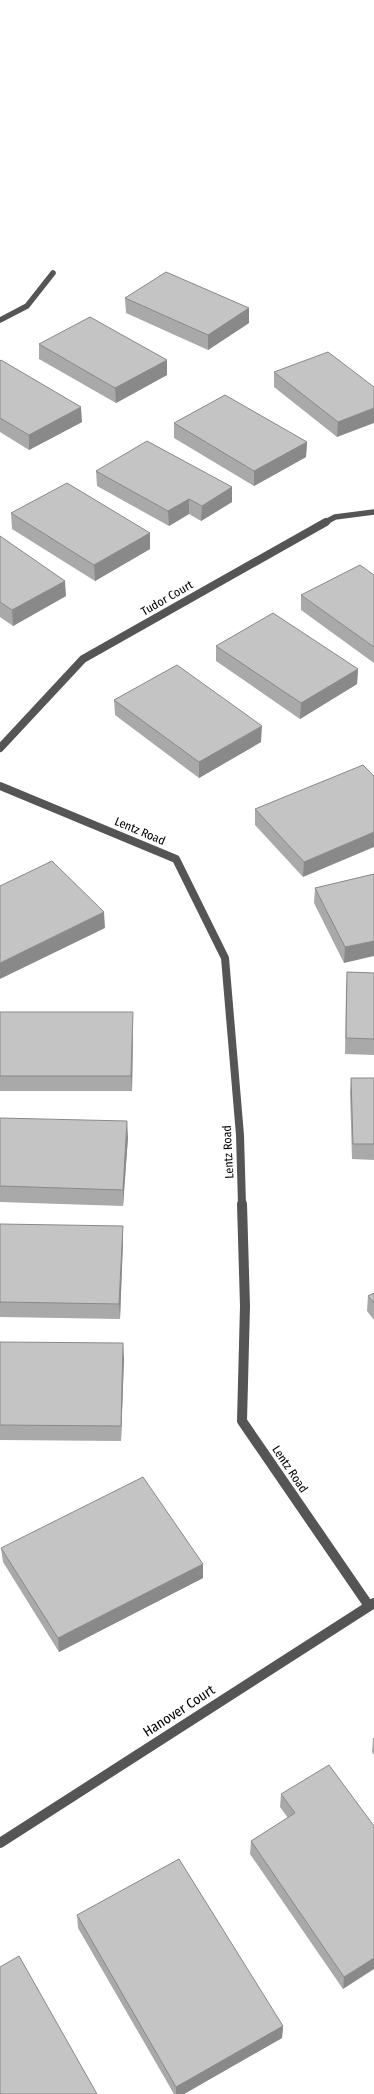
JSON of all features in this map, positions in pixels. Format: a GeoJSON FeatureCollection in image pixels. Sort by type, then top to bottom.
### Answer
{"type":"FeatureCollection","features":[{"type":"Feature","properties":{"kind":"street"},"geometry":{"type":"LineString","coordinates":[[0,320],[27,306],[54,273]]}},
{"type":"Feature","properties":{"kind":"street","name":"Tudor Court"},"geometry":{"type":"LineString","coordinates":[[0,748],[82,659],[248,564],[335,517],[374,512]]}},
{"type":"Feature","properties":{"kind":"street","name":"Lentz Road"},"geometry":{"type":"LineString","coordinates":[[0,786],[176,859],[225,958],[240,1143],[245,1306],[242,1421],[371,1605]]}},
{"type":"Feature","properties":{"kind":"street","name":"Hanover Court"},"geometry":{"type":"LineString","coordinates":[[0,1843],[371,1605]]}},
{"type":"Feature","properties":{"kind":"building"},"geometry":{"type":"Polygon","coordinates":[[[166,272],[249,308],[208,335],[125,298],[166,272]]]}},
{"type":"Feature","properties":{"kind":"building"},"geometry":{"type":"Polygon","coordinates":[[[90,317],[167,360],[115,388],[39,344],[90,317]]]}},
{"type":"Feature","properties":{"kind":"building"},"geometry":{"type":"Polygon","coordinates":[[[328,352],[374,387],[374,408],[338,422],[274,372],[328,352]]]}},
{"type":"Feature","properties":{"kind":"building"},"geometry":{"type":"Polygon","coordinates":[[[1,360],[81,407],[29,435],[0,418],[1,360]]]}},
{"type":"Feature","properties":{"kind":"building"},"geometry":{"type":"Polygon","coordinates":[[[225,395],[307,442],[254,471],[174,423],[225,395]]]}},
{"type":"Feature","properties":{"kind":"building"},"geometry":{"type":"Polygon","coordinates":[[[147,441],[232,487],[202,506],[189,499],[168,511],[96,471],[147,441]]]}},
{"type":"Feature","properties":{"kind":"building"},"geometry":{"type":"Polygon","coordinates":[[[67,483],[150,533],[94,565],[11,513],[67,483]]]}},
{"type":"Feature","properties":{"kind":"building"},"geometry":{"type":"Polygon","coordinates":[[[0,536],[65,581],[12,610],[0,602],[0,536]]]}},
{"type":"Feature","properties":{"kind":"building"},"geometry":{"type":"Polygon","coordinates":[[[360,565],[374,575],[374,647],[301,595],[360,565]]]}},
{"type":"Feature","properties":{"kind":"building"},"geometry":{"type":"Polygon","coordinates":[[[273,613],[358,669],[301,703],[216,646],[273,613]]]}},
{"type":"Feature","properties":{"kind":"building"},"geometry":{"type":"Polygon","coordinates":[[[177,665],[262,726],[199,762],[114,700],[177,665]]]}},
{"type":"Feature","properties":{"kind":"building"},"geometry":{"type":"Polygon","coordinates":[[[363,765],[374,776],[374,832],[304,862],[255,809],[363,765]]]}},
{"type":"Feature","properties":{"kind":"building"},"geometry":{"type":"Polygon","coordinates":[[[52,861],[104,912],[0,963],[0,886],[52,861]]]}},
{"type":"Feature","properties":{"kind":"building"},"geometry":{"type":"Polygon","coordinates":[[[374,874],[374,941],[345,947],[315,888],[374,874]]]}},
{"type":"Feature","properties":{"kind":"building"},"geometry":{"type":"Polygon","coordinates":[[[347,972],[374,973],[374,1039],[346,1038],[347,972]]]}},
{"type":"Feature","properties":{"kind":"building"},"geometry":{"type":"Polygon","coordinates":[[[0,1012],[133,1012],[131,1076],[0,1076],[0,1012]]]}},
{"type":"Feature","properties":{"kind":"building"},"geometry":{"type":"Polygon","coordinates":[[[351,1078],[374,1078],[374,1144],[353,1144],[351,1078]]]}},
{"type":"Feature","properties":{"kind":"building"},"geometry":{"type":"Polygon","coordinates":[[[0,1118],[127,1121],[123,1190],[0,1186],[0,1118]]]}},
{"type":"Feature","properties":{"kind":"building"},"geometry":{"type":"Polygon","coordinates":[[[0,1224],[123,1226],[119,1304],[0,1302],[0,1224]]]}},
{"type":"Feature","properties":{"kind":"building"},"geometry":{"type":"Polygon","coordinates":[[[374,1293],[374,1303],[368,1296],[374,1293]]]}},
{"type":"Feature","properties":{"kind":"building"},"geometry":{"type":"Polygon","coordinates":[[[0,1342],[123,1343],[121,1426],[0,1425],[0,1342]]]}},
{"type":"Feature","properties":{"kind":"building"},"geometry":{"type":"Polygon","coordinates":[[[143,1477],[203,1564],[58,1638],[1,1548],[143,1477]]]}},
{"type":"Feature","properties":{"kind":"building"},"geometry":{"type":"Polygon","coordinates":[[[329,1765],[374,1826],[374,1958],[344,1977],[251,1841],[295,1813],[281,1794],[329,1765]]]}},
{"type":"Feature","properties":{"kind":"building"},"geometry":{"type":"Polygon","coordinates":[[[179,1859],[283,2026],[176,2087],[77,1915],[179,1859]]]}},
{"type":"Feature","properties":{"kind":"building"},"geometry":{"type":"Polygon","coordinates":[[[19,1956],[97,2094],[0,2094],[0,1967],[19,1956]]]}}]}
